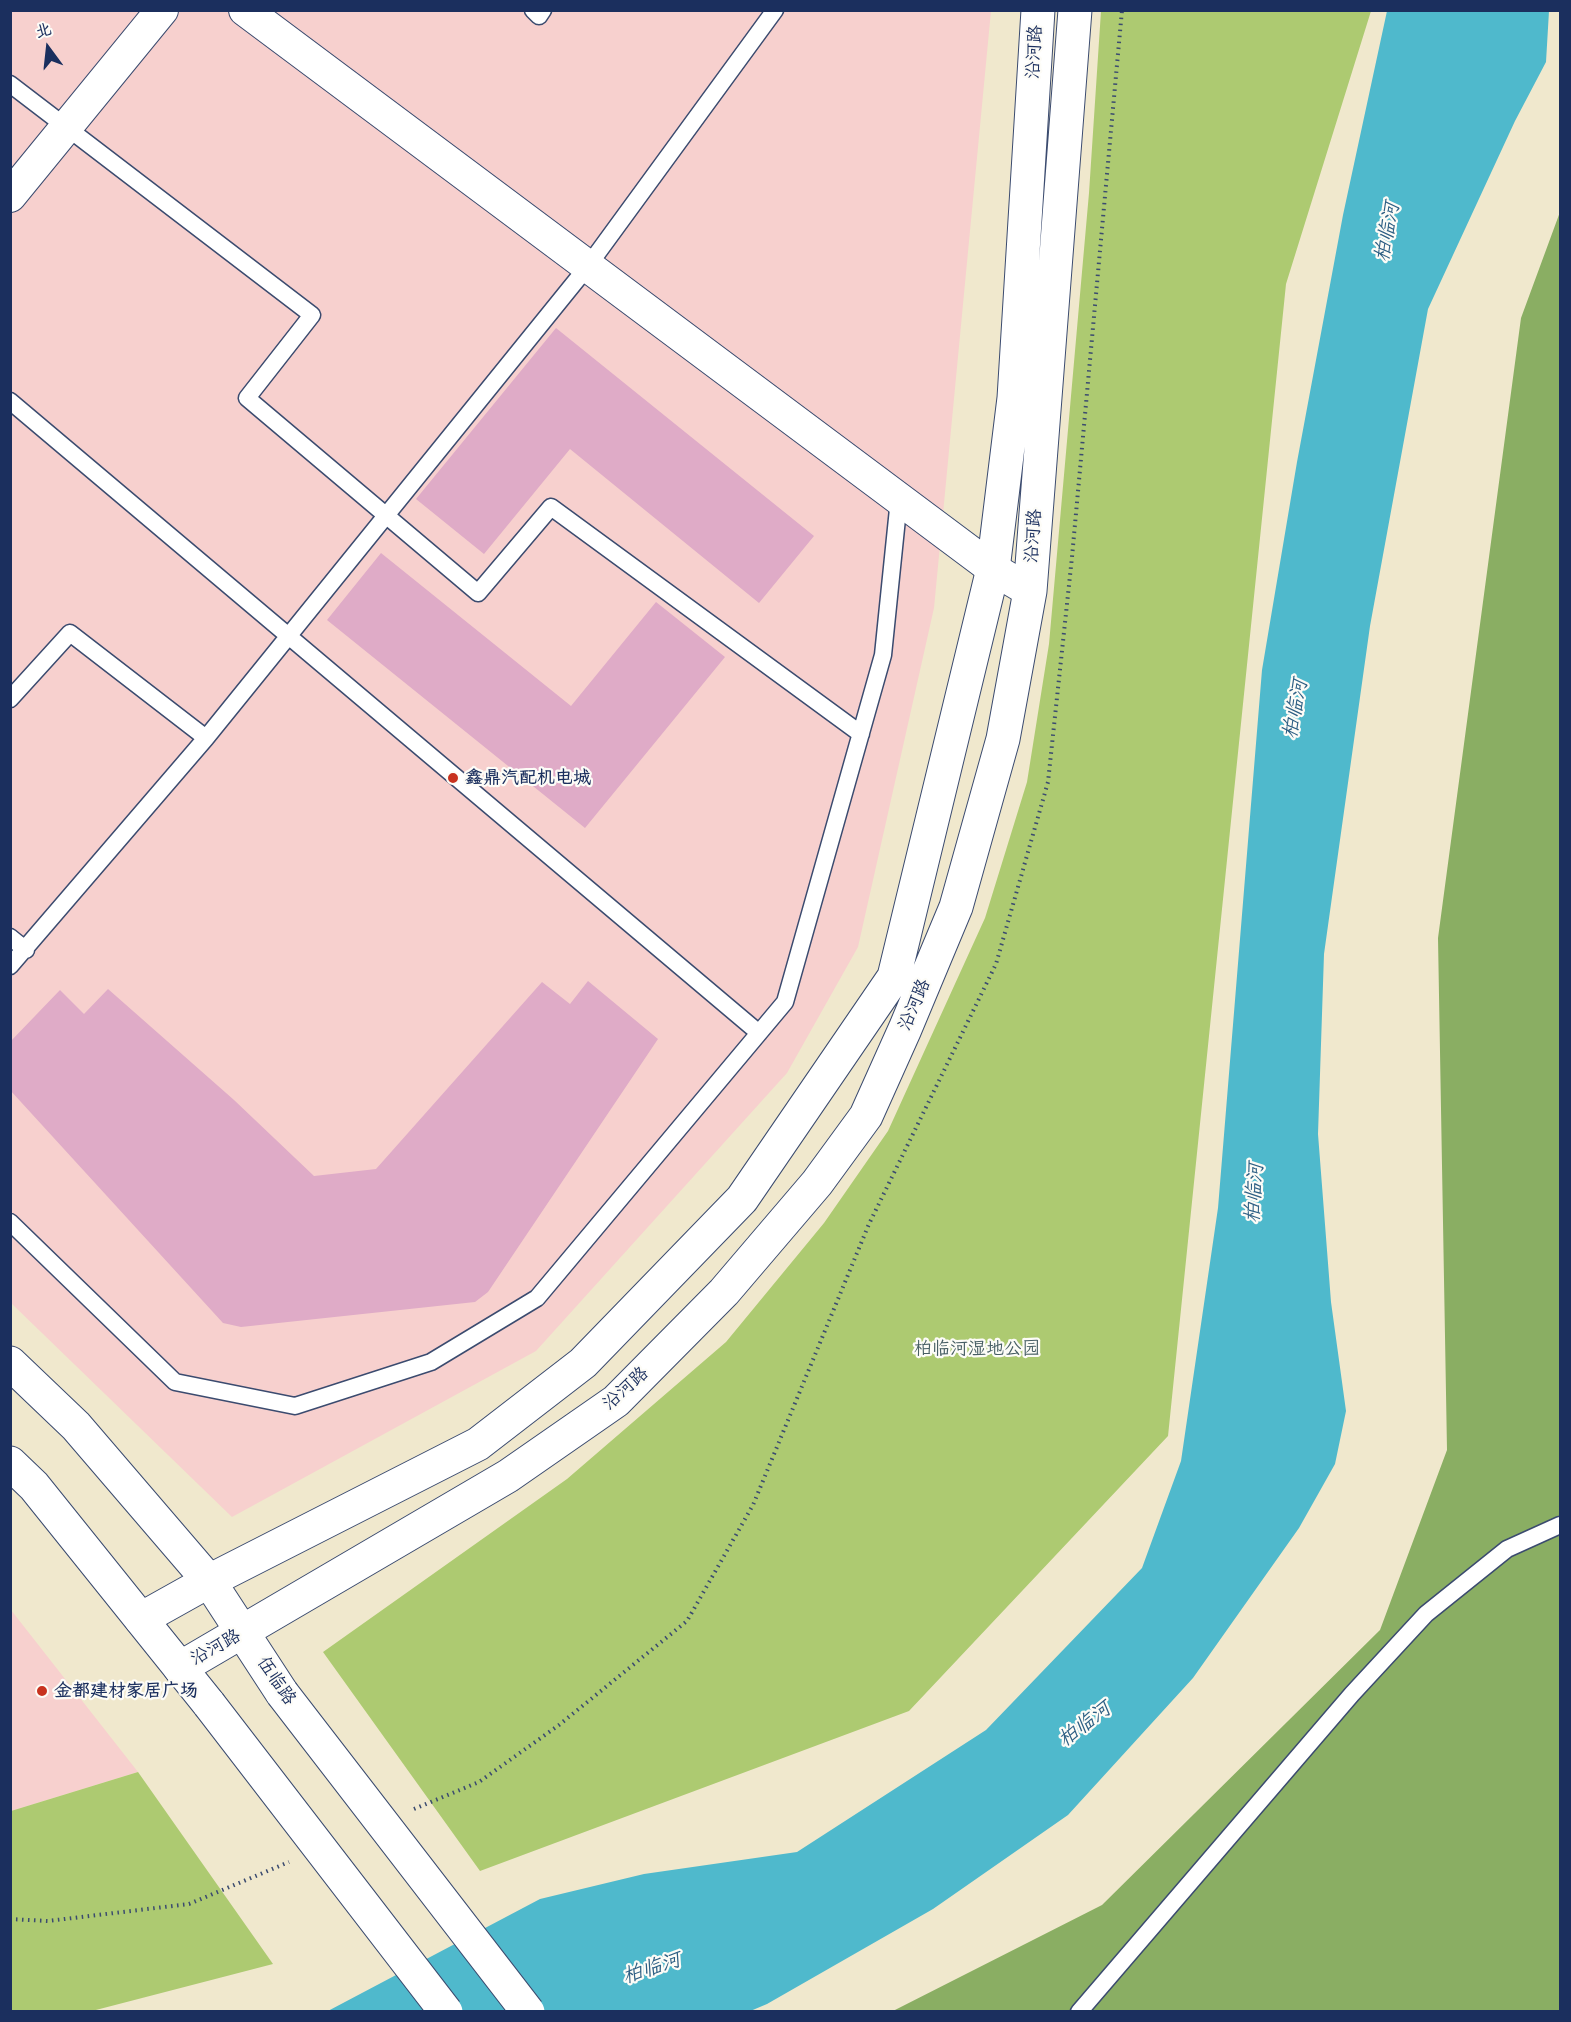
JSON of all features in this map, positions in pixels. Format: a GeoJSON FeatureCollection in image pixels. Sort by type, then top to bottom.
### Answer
{"type":"FeatureCollection","features":[{"type":"Feature","properties":{"kind":"street"},"geometry":{"type":"LineString","coordinates":[[10,196],[162,10]]}},
{"type":"Feature","properties":{"kind":"street"},"geometry":{"type":"LineString","coordinates":[[245,10],[993,569],[1030,591]]}},
{"type":"Feature","properties":{"kind":"street","name":"沿河路"},"geometry":{"type":"LineString","coordinates":[[141,1619],[209,1581],[478,1444],[584,1363],[742,1199],[894,977],[993,569],[1014,398],[1038,10]]}},
{"type":"Feature","properties":{"kind":"street","name":"沿河路"},"geometry":{"type":"LineString","coordinates":[[180,1668],[508,1476],[616,1401],[724,1292],[817,1183],[866,1116],[956,907],[1003,739],[1030,591],[1075,10]]}},
{"type":"Feature","properties":{"kind":"street","name":"伍临路"},"geometry":{"type":"LineString","coordinates":[[10,1363],[76,1426],[209,1581],[282,1693],[528,2012]]}},
{"type":"Feature","properties":{"kind":"street"},"geometry":{"type":"LineString","coordinates":[[10,1463],[34,1486],[209,1704],[446,2012]]}},
{"type":"Feature","properties":{"kind":"lane"},"geometry":{"type":"LineString","coordinates":[[532,10],[539,16],[543,10]]}},
{"type":"Feature","properties":{"kind":"lane"},"geometry":{"type":"LineString","coordinates":[[10,966],[206,738],[588,266],[776,10]]}},
{"type":"Feature","properties":{"kind":"lane"},"geometry":{"type":"LineString","coordinates":[[10,84],[312,315],[248,398],[478,593],[550,507],[861,734]]}},
{"type":"Feature","properties":{"kind":"lane"},"geometry":{"type":"LineString","coordinates":[[10,400],[759,1033]]}},
{"type":"Feature","properties":{"kind":"lane"},"geometry":{"type":"LineString","coordinates":[[10,1222],[175,1382],[295,1406],[431,1362],[537,1298],[785,1002],[883,655],[899,499]]}},
{"type":"Feature","properties":{"kind":"lane"},"geometry":{"type":"LineString","coordinates":[[10,699],[70,633],[206,738]]}},
{"type":"Feature","properties":{"kind":"lane"},"geometry":{"type":"LineString","coordinates":[[10,937],[26,950]]}},
{"type":"Feature","properties":{"kind":"lane"},"geometry":{"type":"LineString","coordinates":[[1079,2012],[1352,1694],[1425,1614],[1507,1549],[1560,1525]]}},
{"type":"Feature","properties":{"kind":"shaded area","name":"鑫鼎汽配机电城"},"geometry":{"type":"Polygon","coordinates":[[[10,11],[991,11],[934,608],[858,947],[787,1073],[536,1351],[232,1517],[11,1303],[10,11]]]}},
{"type":"Feature","properties":{"kind":"shaded area","name":"金都建材家居广场"},"geometry":{"type":"Polygon","coordinates":[[[11,1610],[138,1772],[11,1811],[11,1610]]]}},
{"type":"Feature","properties":{"kind":"green space","name":"柏临河湿地公园"},"geometry":{"type":"Polygon","coordinates":[[[1101,11],[1371,11],[1286,284],[1168,1436],[909,1711],[480,1871],[323,1652],[567,1479],[726,1342],[824,1223],[888,1131],[985,918],[1027,782],[1049,644],[1089,193],[1101,11]]]}},
{"type":"Feature","properties":{"kind":"green space"},"geometry":{"type":"Polygon","coordinates":[[[1560,212],[1560,2011],[891,2012],[1102,1905],[1380,1630],[1447,1450],[1438,938],[1521,318],[1560,212]]]}},
{"type":"Feature","properties":{"kind":"green space"},"geometry":{"type":"Polygon","coordinates":[[[138,1772],[273,1964],[92,2011],[11,2011],[11,1811],[138,1772]]]}},
{"type":"Feature","properties":{"kind":"water","name":"柏临河"},"geometry":{"type":"Polygon","coordinates":[[[1387,11],[1549,11],[1546,62],[1515,121],[1428,309],[1370,626],[1324,954],[1318,1134],[1331,1302],[1346,1411],[1335,1464],[1299,1528],[1193,1678],[1068,1815],[933,1909],[767,2004],[748,2012],[326,2012],[540,1899],[644,1874],[797,1852],[986,1730],[1142,1568],[1181,1461],[1218,1208],[1262,670],[1297,462],[1343,215],[1387,11]]]}},
{"type":"Feature","properties":{"kind":"building"},"geometry":{"type":"Polygon","coordinates":[[[556,328],[814,536],[759,603],[570,449],[484,554],[416,499],[556,328]]]}},
{"type":"Feature","properties":{"kind":"building"},"geometry":{"type":"Polygon","coordinates":[[[381,553],[571,706],[656,602],[725,657],[585,828],[327,620],[381,553]]]}},
{"type":"Feature","properties":{"kind":"building"},"geometry":{"type":"Polygon","coordinates":[[[588,981],[658,1039],[488,1292],[475,1302],[241,1327],[223,1323],[10,1090],[10,1042],[60,990],[84,1014],[108,989],[234,1100],[314,1176],[376,1169],[542,982],[570,1004],[588,981]]]}},
{"type":"Feature","properties":{"kind":"place","name":"鑫鼎汽配机电城"},"geometry":{"type":"Point","coordinates":[453,778]}},
{"type":"Feature","properties":{"kind":"place","name":"金都建材家居广场"},"geometry":{"type":"Point","coordinates":[42,1691]}}]}
